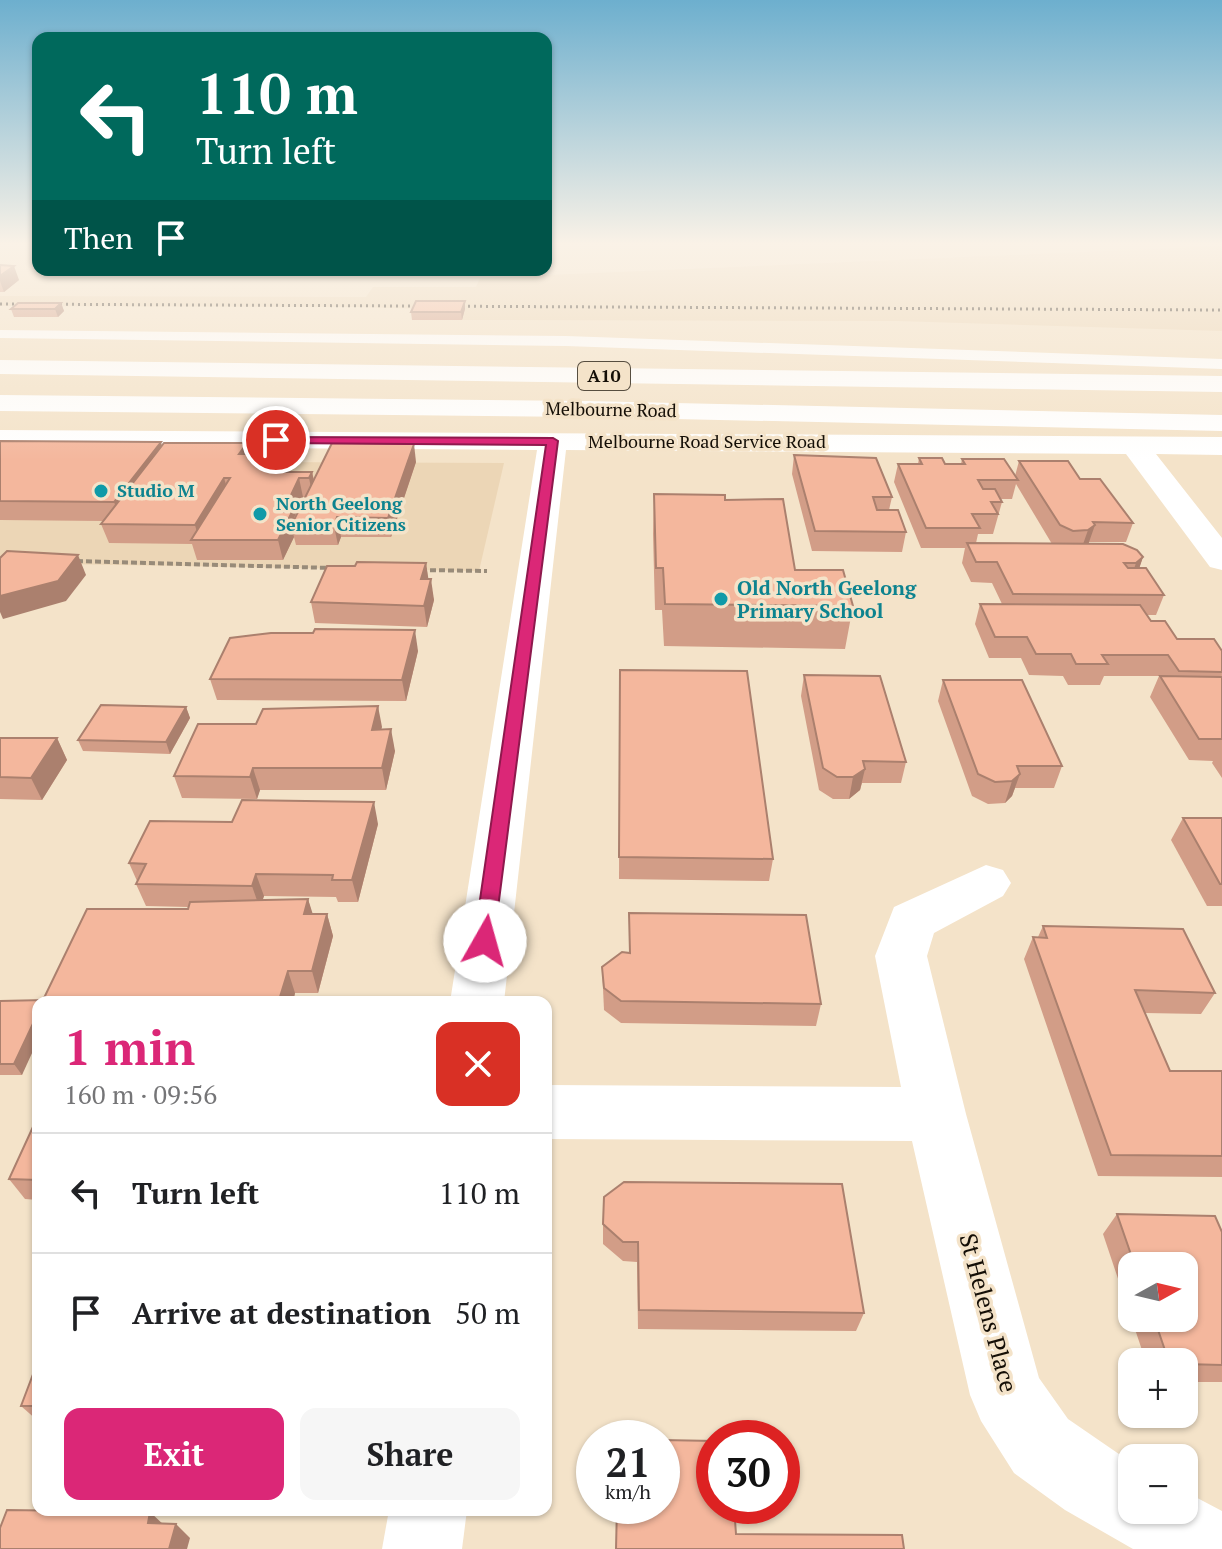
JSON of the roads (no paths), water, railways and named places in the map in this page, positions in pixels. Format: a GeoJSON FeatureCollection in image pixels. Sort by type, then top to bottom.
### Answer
{"type":"FeatureCollection","features":[{"type":"Feature","properties":{"kind":"main road","name":"Melbourne Road"},"geometry":{"type":"LineString","coordinates":[[0,367],[1222,384]]}},
{"type":"Feature","properties":{"kind":"main road"},"geometry":{"type":"LineString","coordinates":[[229,371],[330,385],[565,390],[585,396],[586,409]]}},
{"type":"Feature","properties":{"kind":"main road","name":"Melbourne Road"},"geometry":{"type":"LineString","coordinates":[[0,403],[586,409],[1222,423]]}},
{"type":"Feature","properties":{"kind":"main road"},"geometry":{"type":"LineString","coordinates":[[0,419],[404,407]]}},
{"type":"Feature","properties":{"kind":"main road"},"geometry":{"type":"LineString","coordinates":[[478,996],[532,572],[553,441],[486,408]]}},
{"type":"Feature","properties":{"kind":"main road","name":"Melbourne Road Service Road"},"geometry":{"type":"LineString","coordinates":[[0,438],[1222,446]]}},
{"type":"Feature","properties":{"kind":"main road"},"geometry":{"type":"LineString","coordinates":[[1134,445],[1222,560]]}},
{"type":"Feature","properties":{"kind":"main road","name":"St Helens Place"},"geometry":{"type":"LineString","coordinates":[[986,883],[912,921],[901,956],[936,1114],[1007,1395],[1041,1446],[1092,1483],[1118,1497]]}},
{"type":"Feature","properties":{"kind":"main road"},"geometry":{"type":"LineString","coordinates":[[552,1112],[936,1114]]}},
{"type":"Feature","properties":{"kind":"main road"},"geometry":{"type":"LineString","coordinates":[[422,1549],[427,1516]]}},
{"type":"Feature","properties":{"kind":"main road"},"geometry":{"type":"LineString","coordinates":[[1166,1524],[1211,1549]]}},
{"type":"Feature","properties":{"kind":"lane"},"geometry":{"type":"LineString","coordinates":[[0,334],[566,341],[1222,364]]}},
{"type":"Feature","properties":{"kind":"lane"},"geometry":{"type":"LineString","coordinates":[[858,351],[937,359],[1017,381]]}},
{"type":"Feature","properties":{"kind":"place","name":"Studio M"},"geometry":{"type":"Point","coordinates":[101,491]}},
{"type":"Feature","properties":{"kind":"place","name":"North Geelong Senior Citizens"},"geometry":{"type":"Point","coordinates":[260,514]}},
{"type":"Feature","properties":{"kind":"place","name":"Old North Geelong Primary School"},"geometry":{"type":"Point","coordinates":[721,599]}}]}
